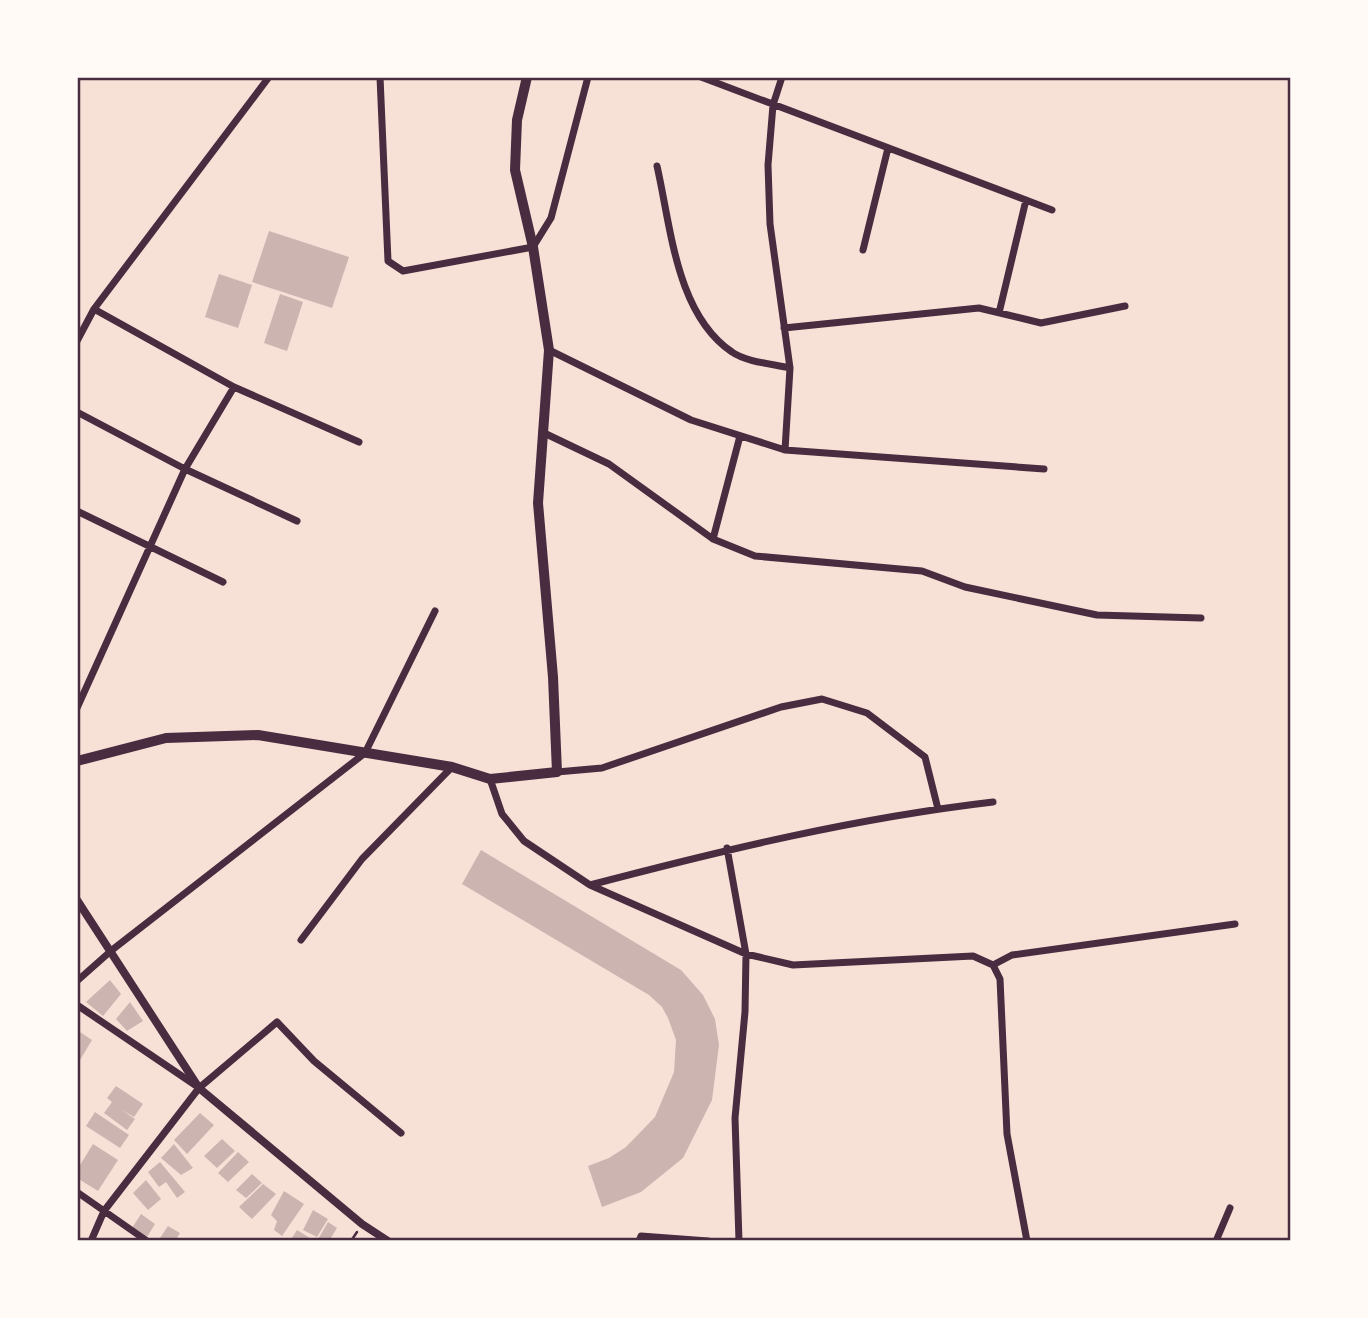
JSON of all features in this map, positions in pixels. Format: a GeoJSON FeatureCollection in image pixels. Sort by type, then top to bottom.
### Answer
{"type":"FeatureCollection","features":[{"type":"Feature","properties":{"kind":"main road"},"geometry":{"type":"LineString","coordinates":[[77,761],[166,738],[258,735],[452,767],[490,779],[557,772],[553,677],[538,503],[549,350],[533,247],[514,170],[517,120],[527,77]]}},
{"type":"Feature","properties":{"kind":"street"},"geometry":{"type":"LineString","coordinates":[[77,341],[94,309],[269,77]]}},
{"type":"Feature","properties":{"kind":"street"},"geometry":{"type":"LineString","coordinates":[[380,77],[388,261],[403,271],[533,247],[551,218],[588,77]]}},
{"type":"Feature","properties":{"kind":"street"},"geometry":{"type":"LineString","coordinates":[[701,77],[1052,210]]}},
{"type":"Feature","properties":{"kind":"street"},"geometry":{"type":"LineString","coordinates":[[782,77],[773,105],[768,165],[770,224],[790,368],[785,450]]}},
{"type":"Feature","properties":{"kind":"street"},"geometry":{"type":"LineString","coordinates":[[863,250],[888,148]]}},
{"type":"Feature","properties":{"kind":"street"},"geometry":{"type":"LineString","coordinates":[[657,166],[682,277],[703,324],[734,354],[790,368]]}},
{"type":"Feature","properties":{"kind":"street"},"geometry":{"type":"LineString","coordinates":[[999,313],[1026,200]]}},
{"type":"Feature","properties":{"kind":"street"},"geometry":{"type":"LineString","coordinates":[[784,328],[942,310],[979,309],[1041,323],[1125,306]]}},
{"type":"Feature","properties":{"kind":"street"},"geometry":{"type":"LineString","coordinates":[[94,309],[234,387],[359,442]]}},
{"type":"Feature","properties":{"kind":"street"},"geometry":{"type":"LineString","coordinates":[[549,350],[691,420],[785,450],[1044,469]]}},
{"type":"Feature","properties":{"kind":"street"},"geometry":{"type":"LineString","coordinates":[[77,708],[185,469],[234,387]]}},
{"type":"Feature","properties":{"kind":"street"},"geometry":{"type":"LineString","coordinates":[[77,412],[185,469],[298,521]]}},
{"type":"Feature","properties":{"kind":"street"},"geometry":{"type":"LineString","coordinates":[[542,432],[609,464],[713,539],[755,556],[922,571],[965,587],[1097,615],[1201,618]]}},
{"type":"Feature","properties":{"kind":"street"},"geometry":{"type":"LineString","coordinates":[[713,539],[740,436]]}},
{"type":"Feature","properties":{"kind":"street"},"geometry":{"type":"LineString","coordinates":[[77,511],[223,582]]}},
{"type":"Feature","properties":{"kind":"street"},"geometry":{"type":"LineString","coordinates":[[77,981],[111,950],[366,753],[435,611]]}},
{"type":"Feature","properties":{"kind":"street"},"geometry":{"type":"LineString","coordinates":[[557,772],[602,768],[781,707],[822,699],[867,713],[925,757],[938,808]]}},
{"type":"Feature","properties":{"kind":"street"},"geometry":{"type":"LineString","coordinates":[[301,940],[362,859],[452,767]]}},
{"type":"Feature","properties":{"kind":"street"},"geometry":{"type":"LineString","coordinates":[[490,779],[502,814],[524,841],[590,885],[746,954],[793,965],[973,956],[993,965],[1000,979],[1007,1133],[1027,1241]]}},
{"type":"Feature","properties":{"kind":"street"},"geometry":{"type":"LineString","coordinates":[[590,885],[727,848],[938,808],[993,802]]}},
{"type":"Feature","properties":{"kind":"street"},"geometry":{"type":"LineString","coordinates":[[727,848],[746,954],[745,1012],[735,1118],[739,1241]]}},
{"type":"Feature","properties":{"kind":"street"},"geometry":{"type":"LineString","coordinates":[[77,900],[199,1088]]}},
{"type":"Feature","properties":{"kind":"street"},"geometry":{"type":"LineString","coordinates":[[993,965],[1012,956],[1235,924]]}},
{"type":"Feature","properties":{"kind":"street"},"geometry":{"type":"LineString","coordinates":[[77,1005],[199,1088],[362,1224],[388,1241]]}},
{"type":"Feature","properties":{"kind":"street"},"geometry":{"type":"LineString","coordinates":[[91,1241],[104,1211],[199,1088],[277,1022],[314,1061],[401,1133]]}},
{"type":"Feature","properties":{"kind":"street"},"geometry":{"type":"LineString","coordinates":[[77,1192],[147,1241]]}},
{"type":"Feature","properties":{"kind":"street"},"geometry":{"type":"LineString","coordinates":[[1216,1241],[1230,1208]]}},
{"type":"Feature","properties":{"kind":"street"},"geometry":{"type":"LineString","coordinates":[[639,1241],[640,1236],[708,1241]]}},
{"type":"Feature","properties":{"kind":"building"},"geometry":{"type":"Polygon","coordinates":[[[269,231],[349,257],[332,308],[252,282],[269,231]]]}},
{"type":"Feature","properties":{"kind":"building"},"geometry":{"type":"Polygon","coordinates":[[[219,274],[252,285],[238,328],[205,317],[219,274]]]}},
{"type":"Feature","properties":{"kind":"building"},"geometry":{"type":"Polygon","coordinates":[[[280,294],[303,302],[287,351],[264,343],[280,294]]]}},
{"type":"Feature","properties":{"kind":"building"},"geometry":{"type":"Polygon","coordinates":[[[481,850],[681,970],[703,995],[715,1019],[719,1045],[712,1100],[683,1158],[641,1192],[602,1207],[588,1166],[609,1158],[626,1147],[655,1117],[674,1072],[676,1040],[668,1018],[662,1007],[649,995],[462,884],[481,850]]]}},
{"type":"Feature","properties":{"kind":"building"},"geometry":{"type":"Polygon","coordinates":[[[110,980],[121,994],[103,1016],[86,1002],[110,980]]]}},
{"type":"Feature","properties":{"kind":"building"},"geometry":{"type":"Polygon","coordinates":[[[130,1002],[143,1021],[127,1031],[116,1019],[130,1002]]]}},
{"type":"Feature","properties":{"kind":"building"},"geometry":{"type":"Polygon","coordinates":[[[77,1030],[92,1040],[80,1060],[77,1058],[77,1030]]]}},
{"type":"Feature","properties":{"kind":"building"},"geometry":{"type":"Polygon","coordinates":[[[116,1086],[143,1104],[134,1117],[122,1110],[135,1119],[127,1130],[104,1113],[112,1102],[107,1098],[116,1086]]]}},
{"type":"Feature","properties":{"kind":"building"},"geometry":{"type":"Polygon","coordinates":[[[95,1112],[129,1135],[120,1148],[86,1126],[95,1112]]]}},
{"type":"Feature","properties":{"kind":"building"},"geometry":{"type":"Polygon","coordinates":[[[200,1113],[214,1125],[187,1154],[174,1140],[200,1113]]]}},
{"type":"Feature","properties":{"kind":"building"},"geometry":{"type":"Polygon","coordinates":[[[222,1139],[235,1151],[217,1168],[204,1156],[222,1139]]]}},
{"type":"Feature","properties":{"kind":"building"},"geometry":{"type":"Polygon","coordinates":[[[93,1144],[118,1160],[98,1191],[77,1178],[77,1170],[93,1144]]]}},
{"type":"Feature","properties":{"kind":"building"},"geometry":{"type":"Polygon","coordinates":[[[174,1144],[193,1168],[181,1175],[161,1158],[174,1144]]]}},
{"type":"Feature","properties":{"kind":"building"},"geometry":{"type":"Polygon","coordinates":[[[238,1152],[249,1162],[228,1182],[218,1173],[238,1152]]]}},
{"type":"Feature","properties":{"kind":"building"},"geometry":{"type":"Polygon","coordinates":[[[160,1162],[185,1192],[177,1198],[166,1182],[159,1187],[148,1172],[160,1162]]]}},
{"type":"Feature","properties":{"kind":"building"},"geometry":{"type":"Polygon","coordinates":[[[252,1174],[262,1183],[246,1198],[236,1190],[252,1174]]]}},
{"type":"Feature","properties":{"kind":"building"},"geometry":{"type":"Polygon","coordinates":[[[146,1180],[161,1199],[148,1210],[133,1193],[146,1180]]]}},
{"type":"Feature","properties":{"kind":"building"},"geometry":{"type":"Polygon","coordinates":[[[263,1184],[276,1194],[252,1219],[239,1207],[263,1184]]]}},
{"type":"Feature","properties":{"kind":"building"},"geometry":{"type":"Polygon","coordinates":[[[284,1191],[304,1204],[282,1236],[274,1230],[277,1221],[271,1215],[284,1191]]]}},
{"type":"Feature","properties":{"kind":"building"},"geometry":{"type":"Polygon","coordinates":[[[313,1210],[328,1219],[317,1237],[303,1230],[313,1210]]]}},
{"type":"Feature","properties":{"kind":"building"},"geometry":{"type":"Polygon","coordinates":[[[141,1214],[155,1224],[147,1237],[132,1228],[141,1214]]]}},
{"type":"Feature","properties":{"kind":"building"},"geometry":{"type":"Polygon","coordinates":[[[328,1222],[337,1228],[329,1241],[317,1241],[328,1222]]]}},
{"type":"Feature","properties":{"kind":"building"},"geometry":{"type":"Polygon","coordinates":[[[168,1226],[180,1233],[175,1241],[158,1241],[168,1226]]]}},
{"type":"Feature","properties":{"kind":"building"},"geometry":{"type":"Polygon","coordinates":[[[297,1230],[310,1238],[308,1241],[290,1241],[297,1230]]]}}]}
